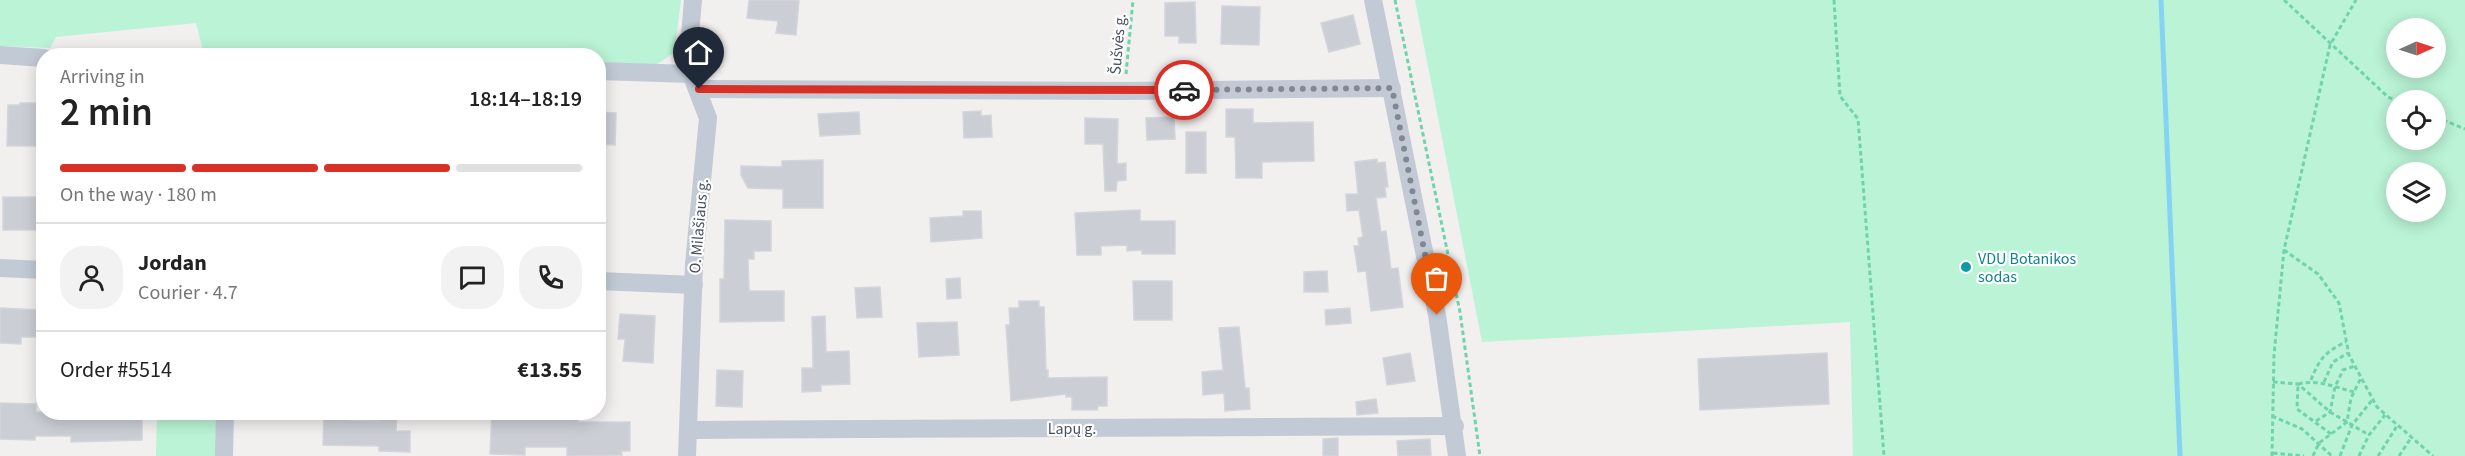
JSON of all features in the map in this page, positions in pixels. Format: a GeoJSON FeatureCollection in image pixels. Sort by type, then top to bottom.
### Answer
{"type":"FeatureCollection","features":[{"type":"Feature","properties":{"kind":"street","name":"O. Milašiaus g."},"geometry":{"type":"LineString","coordinates":[[687,456],[694,285],[708,118],[688,58],[693,0]]}},
{"type":"Feature","properties":{"kind":"street"},"geometry":{"type":"LineString","coordinates":[[1373,0],[1437,315],[1455,426],[1457,456]]}},
{"type":"Feature","properties":{"kind":"street"},"geometry":{"type":"LineString","coordinates":[[0,55],[36,57]]}},
{"type":"Feature","properties":{"kind":"street"},"geometry":{"type":"LineString","coordinates":[[606,72],[695,82],[1124,91],[1392,88]]}},
{"type":"Feature","properties":{"kind":"street"},"geometry":{"type":"LineString","coordinates":[[0,268],[36,270]]}},
{"type":"Feature","properties":{"kind":"street"},"geometry":{"type":"LineString","coordinates":[[606,281],[694,285]]}},
{"type":"Feature","properties":{"kind":"street"},"geometry":{"type":"LineString","coordinates":[[224,456],[225,420]]}},
{"type":"Feature","properties":{"kind":"street","name":"Lapų g."},"geometry":{"type":"LineString","coordinates":[[689,430],[1455,426]]}},
{"type":"Feature","properties":{"kind":"path","name":"Šušvės g."},"geometry":{"type":"LineString","coordinates":[[1124,91],[1133,0]]}},
{"type":"Feature","properties":{"kind":"path"},"geometry":{"type":"LineString","coordinates":[[1395,0],[1460,312],[1480,456]]}},
{"type":"Feature","properties":{"kind":"path"},"geometry":{"type":"LineString","coordinates":[[1834,0],[1840,96],[1858,119],[1884,456]]}},
{"type":"Feature","properties":{"kind":"path"},"geometry":{"type":"LineString","coordinates":[[2284,0],[2386,95]]}},
{"type":"Feature","properties":{"kind":"path"},"geometry":{"type":"LineString","coordinates":[[2304,456],[2272,455],[2277,299],[2284,250],[2330,45],[2356,0]]}},
{"type":"Feature","properties":{"kind":"path"},"geometry":{"type":"LineString","coordinates":[[2446,121],[2465,129]]}},
{"type":"Feature","properties":{"kind":"path"},"geometry":{"type":"LineString","coordinates":[[2284,250],[2318,274],[2339,303],[2348,353],[2373,399],[2397,426],[2433,456]]}},
{"type":"Feature","properties":{"kind":"path"},"geometry":{"type":"LineString","coordinates":[[2311,381],[2318,362],[2326,351],[2346,342]]}},
{"type":"Feature","properties":{"kind":"path"},"geometry":{"type":"LineString","coordinates":[[2324,382],[2333,362],[2348,353]]}},
{"type":"Feature","properties":{"kind":"path"},"geometry":{"type":"LineString","coordinates":[[2316,421],[2330,412],[2335,387],[2343,370],[2355,366]]}},
{"type":"Feature","properties":{"kind":"path"},"geometry":{"type":"LineString","coordinates":[[2313,456],[2319,443],[2347,422],[2354,392],[2361,378]]}},
{"type":"Feature","properties":{"kind":"path"},"geometry":{"type":"LineString","coordinates":[[2273,382],[2298,384],[2311,381],[2324,382],[2354,392]]}},
{"type":"Feature","properties":{"kind":"path"},"geometry":{"type":"LineString","coordinates":[[2298,384],[2330,412],[2368,435]]}},
{"type":"Feature","properties":{"kind":"path"},"geometry":{"type":"LineString","coordinates":[[2298,384],[2297,409],[2331,434]]}},
{"type":"Feature","properties":{"kind":"path"},"geometry":{"type":"LineString","coordinates":[[2340,456],[2352,425],[2373,399]]}},
{"type":"Feature","properties":{"kind":"path"},"geometry":{"type":"LineString","coordinates":[[2359,456],[2368,435],[2385,414]]}},
{"type":"Feature","properties":{"kind":"path"},"geometry":{"type":"LineString","coordinates":[[2272,415],[2302,429],[2332,456]]}},
{"type":"Feature","properties":{"kind":"path"},"geometry":{"type":"LineString","coordinates":[[2379,456],[2397,426]]}},
{"type":"Feature","properties":{"kind":"path"},"geometry":{"type":"LineString","coordinates":[[2399,456],[2411,438]]}},
{"type":"Feature","properties":{"kind":"path"},"geometry":{"type":"LineString","coordinates":[[2423,456],[2426,452]]}},
{"type":"Feature","properties":{"kind":"green space"},"geometry":{"type":"Polygon","coordinates":[[[0,0],[681,0],[674,53],[657,64],[606,63],[606,48],[202,48],[196,23],[56,37],[50,48],[0,46],[0,0]]]}},
{"type":"Feature","properties":{"kind":"green space","name":"VDU Botanikos sodas"},"geometry":{"type":"Polygon","coordinates":[[[1415,0],[2465,0],[2465,456],[1853,456],[1850,322],[1482,342],[1415,0]]]}},
{"type":"Feature","properties":{"kind":"green space"},"geometry":{"type":"Polygon","coordinates":[[[157,420],[219,420],[217,456],[156,456],[157,420]]]}},
{"type":"Feature","properties":{"kind":"building"},"geometry":{"type":"Polygon","coordinates":[[[749,0],[799,0],[796,35],[776,33],[778,21],[747,18],[749,0]]]}},
{"type":"Feature","properties":{"kind":"building"},"geometry":{"type":"Polygon","coordinates":[[[1195,2],[1196,43],[1179,43],[1179,36],[1165,36],[1165,3],[1195,2]]]}},
{"type":"Feature","properties":{"kind":"building"},"geometry":{"type":"Polygon","coordinates":[[[1222,6],[1260,7],[1259,45],[1221,44],[1222,6]]]}},
{"type":"Feature","properties":{"kind":"building"},"geometry":{"type":"Polygon","coordinates":[[[1353,15],[1360,44],[1329,52],[1321,23],[1353,15]]]}},
{"type":"Feature","properties":{"kind":"building"},"geometry":{"type":"Polygon","coordinates":[[[20,103],[36,103],[36,146],[7,146],[8,105],[20,105],[20,103]]]}},
{"type":"Feature","properties":{"kind":"building"},"geometry":{"type":"Polygon","coordinates":[[[1226,109],[1253,109],[1253,123],[1313,122],[1314,161],[1262,162],[1262,178],[1236,178],[1235,137],[1226,137],[1226,109]]]}},
{"type":"Feature","properties":{"kind":"building"},"geometry":{"type":"Polygon","coordinates":[[[981,111],[981,116],[991,115],[992,137],[964,138],[963,112],[981,111]]]}},
{"type":"Feature","properties":{"kind":"building"},"geometry":{"type":"Polygon","coordinates":[[[606,112],[616,113],[615,145],[606,144],[606,112]]]}},
{"type":"Feature","properties":{"kind":"building"},"geometry":{"type":"Polygon","coordinates":[[[859,112],[860,134],[820,136],[818,114],[859,112]]]}},
{"type":"Feature","properties":{"kind":"building"},"geometry":{"type":"Polygon","coordinates":[[[1174,117],[1175,139],[1147,140],[1146,118],[1174,117]]]}},
{"type":"Feature","properties":{"kind":"building"},"geometry":{"type":"Polygon","coordinates":[[[1085,118],[1118,119],[1117,164],[1126,163],[1126,180],[1117,181],[1116,191],[1105,191],[1103,144],[1085,144],[1085,118]]]}},
{"type":"Feature","properties":{"kind":"building"},"geometry":{"type":"Polygon","coordinates":[[[1186,132],[1206,132],[1206,173],[1186,173],[1186,132]]]}},
{"type":"Feature","properties":{"kind":"building"},"geometry":{"type":"Polygon","coordinates":[[[1377,159],[1377,163],[1385,162],[1388,187],[1385,187],[1386,197],[1376,198],[1381,232],[1386,231],[1391,269],[1398,268],[1403,307],[1371,311],[1366,271],[1358,272],[1354,246],[1359,246],[1358,238],[1363,237],[1359,210],[1347,211],[1346,194],[1358,194],[1355,162],[1377,159]]]}},
{"type":"Feature","properties":{"kind":"building"},"geometry":{"type":"Polygon","coordinates":[[[823,160],[823,208],[783,208],[783,189],[748,188],[741,175],[741,166],[782,167],[782,161],[823,160]]]}},
{"type":"Feature","properties":{"kind":"building"},"geometry":{"type":"Polygon","coordinates":[[[3,197],[36,197],[36,230],[3,230],[3,197]]]}},
{"type":"Feature","properties":{"kind":"building"},"geometry":{"type":"Polygon","coordinates":[[[1140,210],[1140,221],[1175,221],[1175,254],[1142,254],[1142,250],[1127,251],[1127,245],[1101,246],[1101,255],[1077,255],[1075,213],[1140,210]]]}},
{"type":"Feature","properties":{"kind":"building"},"geometry":{"type":"Polygon","coordinates":[[[963,211],[981,211],[982,238],[931,242],[930,218],[963,216],[963,211]]]}},
{"type":"Feature","properties":{"kind":"building"},"geometry":{"type":"Polygon","coordinates":[[[725,220],[771,221],[771,251],[754,251],[754,259],[748,259],[749,291],[784,291],[784,321],[720,322],[720,279],[724,279],[725,220]]]}},
{"type":"Feature","properties":{"kind":"building"},"geometry":{"type":"Polygon","coordinates":[[[1327,271],[1328,292],[1304,292],[1304,272],[1327,271]]]}},
{"type":"Feature","properties":{"kind":"building"},"geometry":{"type":"Polygon","coordinates":[[[960,278],[961,298],[947,299],[946,279],[960,278]]]}},
{"type":"Feature","properties":{"kind":"building"},"geometry":{"type":"Polygon","coordinates":[[[1133,281],[1172,281],[1172,320],[1134,320],[1133,281]]]}},
{"type":"Feature","properties":{"kind":"building"},"geometry":{"type":"Polygon","coordinates":[[[880,287],[882,317],[857,318],[855,288],[880,287]]]}},
{"type":"Feature","properties":{"kind":"building"},"geometry":{"type":"Polygon","coordinates":[[[1019,301],[1039,301],[1039,307],[1044,307],[1048,378],[1107,377],[1107,406],[1098,406],[1097,410],[1072,410],[1072,397],[1066,397],[1066,394],[1011,401],[1006,325],[1010,325],[1009,308],[1019,308],[1019,301]]]}},
{"type":"Feature","properties":{"kind":"building"},"geometry":{"type":"Polygon","coordinates":[[[0,308],[36,310],[36,337],[21,337],[21,344],[0,343],[0,308]]]}},
{"type":"Feature","properties":{"kind":"building"},"geometry":{"type":"Polygon","coordinates":[[[1350,308],[1351,323],[1326,325],[1325,310],[1350,308]]]}},
{"type":"Feature","properties":{"kind":"building"},"geometry":{"type":"Polygon","coordinates":[[[620,314],[655,316],[653,363],[623,361],[625,339],[618,339],[620,314]]]}},
{"type":"Feature","properties":{"kind":"building"},"geometry":{"type":"Polygon","coordinates":[[[825,316],[826,352],[849,351],[850,384],[821,385],[821,391],[802,392],[802,368],[813,368],[812,317],[825,316]]]}},
{"type":"Feature","properties":{"kind":"building"},"geometry":{"type":"Polygon","coordinates":[[[957,322],[959,355],[919,357],[917,323],[957,322]]]}},
{"type":"Feature","properties":{"kind":"building"},"geometry":{"type":"Polygon","coordinates":[[[1239,327],[1245,388],[1249,388],[1250,409],[1225,411],[1224,393],[1203,395],[1202,372],[1223,370],[1219,328],[1239,327]]]}},
{"type":"Feature","properties":{"kind":"building"},"geometry":{"type":"Polygon","coordinates":[[[1410,353],[1415,381],[1387,385],[1383,358],[1410,353]]]}},
{"type":"Feature","properties":{"kind":"building"},"geometry":{"type":"Polygon","coordinates":[[[1827,353],[1829,404],[1700,410],[1698,359],[1827,353]]]}},
{"type":"Feature","properties":{"kind":"building"},"geometry":{"type":"Polygon","coordinates":[[[717,370],[743,371],[742,407],[716,406],[717,370]]]}},
{"type":"Feature","properties":{"kind":"building"},"geometry":{"type":"Polygon","coordinates":[[[1376,399],[1378,413],[1357,415],[1356,402],[1376,399]]]}},
{"type":"Feature","properties":{"kind":"building"},"geometry":{"type":"Polygon","coordinates":[[[0,403],[36,404],[36,420],[142,420],[142,440],[71,442],[71,436],[35,436],[35,440],[0,439],[0,403]]]}},
{"type":"Feature","properties":{"kind":"building"},"geometry":{"type":"Polygon","coordinates":[[[324,420],[397,420],[396,431],[410,431],[410,452],[379,451],[379,446],[323,445],[324,420]]]}},
{"type":"Feature","properties":{"kind":"building"},"geometry":{"type":"Polygon","coordinates":[[[492,420],[630,422],[630,451],[621,451],[622,455],[567,456],[567,447],[525,447],[525,455],[490,454],[492,420]]]}},
{"type":"Feature","properties":{"kind":"building"},"geometry":{"type":"Polygon","coordinates":[[[1338,438],[1338,456],[1323,456],[1323,439],[1338,438]]]}},
{"type":"Feature","properties":{"kind":"building"},"geometry":{"type":"Polygon","coordinates":[[[1430,439],[1431,456],[1398,456],[1397,441],[1430,439]]]}},
{"type":"Feature","properties":{"kind":"waterway"},"geometry":{"type":"LineString","coordinates":[[2161,0],[2180,456]]}},
{"type":"Feature","properties":{"kind":"way so far"},"geometry":{"type":"LineString","coordinates":[[1184,90],[1392,88],[1437,315]]}},
{"type":"Feature","properties":{"kind":"place","name":"VDU Botanikos sodas"},"geometry":{"type":"Point","coordinates":[1966,267]}},
{"type":"Feature","properties":{"kind":"route"},"geometry":{"type":"LineString","coordinates":[[699,89],[1184,90]]}}]}
